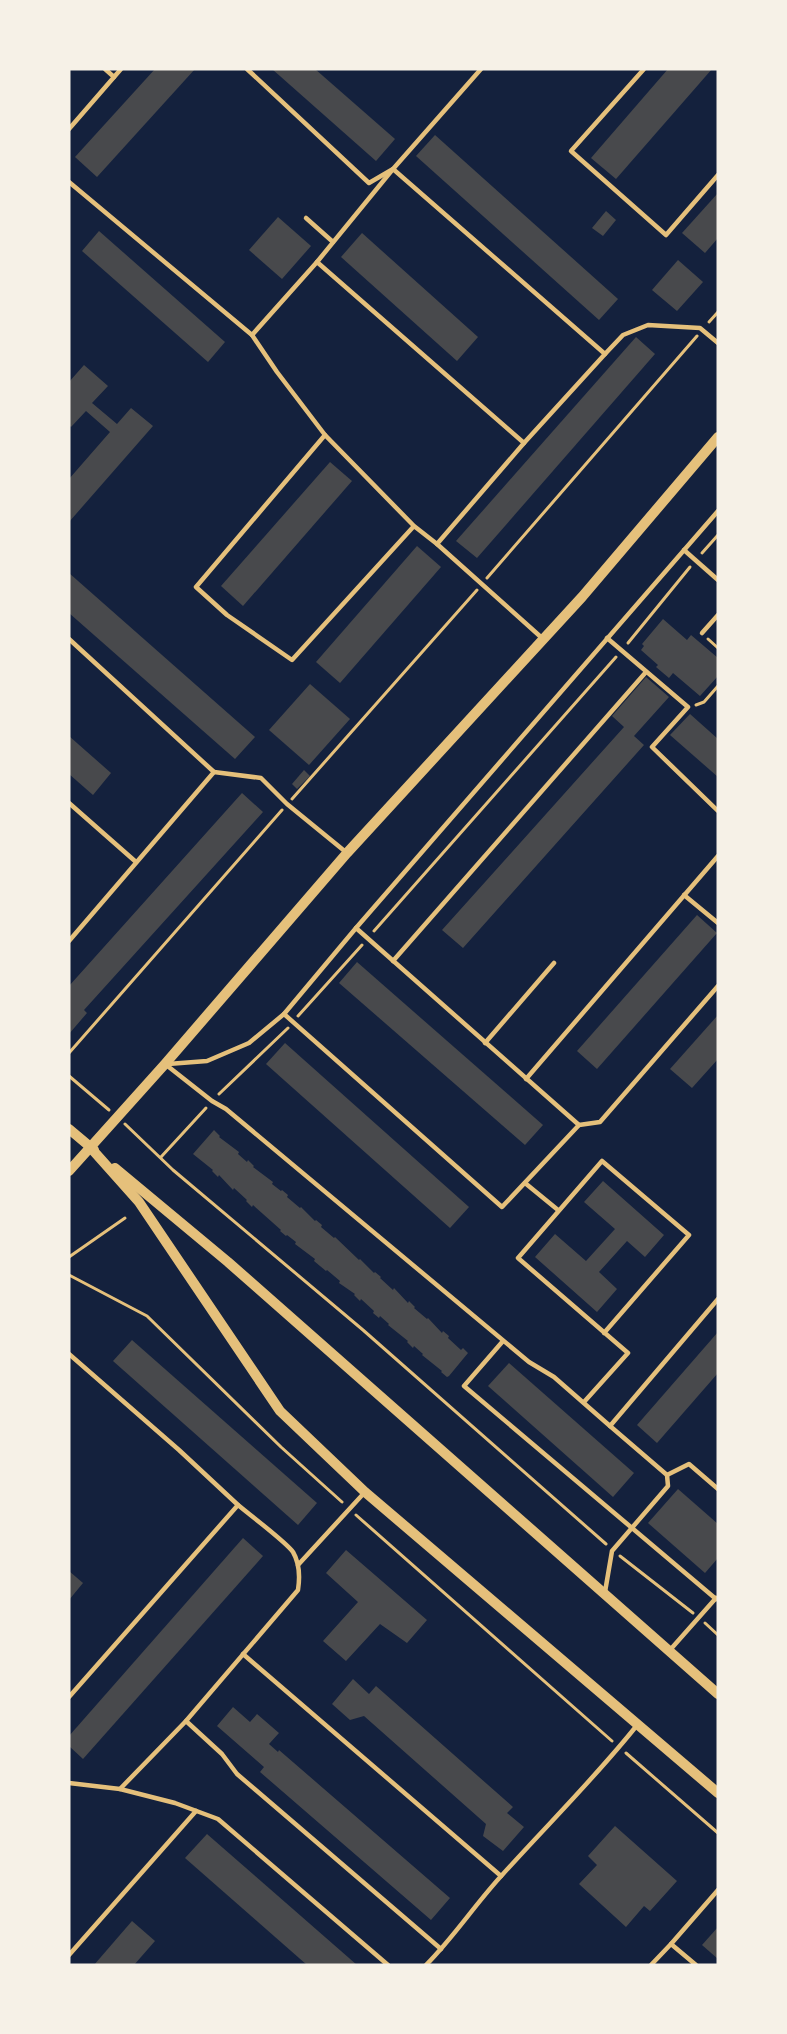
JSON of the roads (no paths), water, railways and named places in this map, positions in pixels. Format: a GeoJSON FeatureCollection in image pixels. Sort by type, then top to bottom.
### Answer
{"type":"FeatureCollection","features":[{"type":"Feature","properties":{"kind":"street"},"geometry":{"type":"LineString","coordinates":[[69,1171],[165,1064],[347,853],[543,640],[718,437]]}},
{"type":"Feature","properties":{"kind":"street"},"geometry":{"type":"LineString","coordinates":[[69,1129],[169,1211],[718,1694]]}},
{"type":"Feature","properties":{"kind":"street"},"geometry":{"type":"LineString","coordinates":[[90,1147],[140,1202],[280,1411],[365,1492],[718,1793]]}},
{"type":"Feature","properties":{"kind":"lane"},"geometry":{"type":"LineString","coordinates":[[105,69],[114,77]]}},
{"type":"Feature","properties":{"kind":"lane"},"geometry":{"type":"LineString","coordinates":[[69,129],[121,69]]}},
{"type":"Feature","properties":{"kind":"lane"},"geometry":{"type":"LineString","coordinates":[[247,69],[369,183],[393,170]]}},
{"type":"Feature","properties":{"kind":"lane"},"geometry":{"type":"LineString","coordinates":[[252,335],[481,69]]}},
{"type":"Feature","properties":{"kind":"lane"},"geometry":{"type":"LineString","coordinates":[[644,69],[571,151],[666,235],[718,175]]}},
{"type":"Feature","properties":{"kind":"lane"},"geometry":{"type":"LineString","coordinates":[[393,170],[605,354]]}},
{"type":"Feature","properties":{"kind":"lane"},"geometry":{"type":"LineString","coordinates":[[69,182],[252,335],[325,435],[414,526],[543,640]]}},
{"type":"Feature","properties":{"kind":"lane"},"geometry":{"type":"LineString","coordinates":[[306,218],[333,242]]}},
{"type":"Feature","properties":{"kind":"lane"},"geometry":{"type":"LineString","coordinates":[[317,262],[524,443]]}},
{"type":"Feature","properties":{"kind":"lane"},"geometry":{"type":"LineString","coordinates":[[437,544],[524,443],[623,334],[648,325],[700,328],[718,343]]}},
{"type":"Feature","properties":{"kind":"lane"},"geometry":{"type":"LineString","coordinates":[[325,435],[196,587],[227,615],[292,660],[414,526]]}},
{"type":"Feature","properties":{"kind":"lane"},"geometry":{"type":"LineString","coordinates":[[165,1064],[207,1061],[249,1043],[284,1014],[718,511]]}},
{"type":"Feature","properties":{"kind":"lane"},"geometry":{"type":"LineString","coordinates":[[684,550],[718,580]]}},
{"type":"Feature","properties":{"kind":"lane"},"geometry":{"type":"LineString","coordinates":[[702,633],[718,615]]}},
{"type":"Feature","properties":{"kind":"lane"},"geometry":{"type":"LineString","coordinates":[[607,638],[688,707],[652,747],[718,812]]}},
{"type":"Feature","properties":{"kind":"lane"},"geometry":{"type":"LineString","coordinates":[[69,639],[214,772],[261,778],[287,804],[347,853]]}},
{"type":"Feature","properties":{"kind":"lane"},"geometry":{"type":"LineString","coordinates":[[393,961],[646,672]]}},
{"type":"Feature","properties":{"kind":"lane"},"geometry":{"type":"LineString","coordinates":[[69,941],[214,772]]}},
{"type":"Feature","properties":{"kind":"lane"},"geometry":{"type":"LineString","coordinates":[[69,803],[136,862]]}},
{"type":"Feature","properties":{"kind":"lane"},"geometry":{"type":"LineString","coordinates":[[526,1079],[718,856]]}},
{"type":"Feature","properties":{"kind":"lane"},"geometry":{"type":"LineString","coordinates":[[684,895],[718,923]]}},
{"type":"Feature","properties":{"kind":"lane"},"geometry":{"type":"LineString","coordinates":[[356,928],[579,1125]]}},
{"type":"Feature","properties":{"kind":"lane"},"geometry":{"type":"LineString","coordinates":[[485,1043],[554,963]]}},
{"type":"Feature","properties":{"kind":"lane"},"geometry":{"type":"LineString","coordinates":[[284,1014],[502,1207],[579,1125],[600,1122],[718,986]]}},
{"type":"Feature","properties":{"kind":"lane"},"geometry":{"type":"LineString","coordinates":[[165,1064],[212,1101],[226,1109],[503,1341],[554,1377],[667,1474],[668,1486],[612,1551],[605,1594]]}},
{"type":"Feature","properties":{"kind":"lane"},"geometry":{"type":"LineString","coordinates":[[584,1402],[628,1353],[604,1333],[518,1258],[602,1161],[689,1235],[604,1333]]}},
{"type":"Feature","properties":{"kind":"lane"},"geometry":{"type":"LineString","coordinates":[[525,1183],[558,1210]]}},
{"type":"Feature","properties":{"kind":"lane"},"geometry":{"type":"LineString","coordinates":[[610,1426],[718,1299]]}},
{"type":"Feature","properties":{"kind":"lane"},"geometry":{"type":"LineString","coordinates":[[503,1341],[464,1386],[717,1598],[669,1652]]}},
{"type":"Feature","properties":{"kind":"lane"},"geometry":{"type":"LineString","coordinates":[[69,1354],[293,1551],[300,1577],[298,1590],[186,1721],[120,1789]]}},
{"type":"Feature","properties":{"kind":"lane"},"geometry":{"type":"LineString","coordinates":[[667,1474],[689,1464],[718,1489]]}},
{"type":"Feature","properties":{"kind":"lane"},"geometry":{"type":"LineString","coordinates":[[298,1565],[365,1492]]}},
{"type":"Feature","properties":{"kind":"lane"},"geometry":{"type":"LineString","coordinates":[[69,1697],[238,1505]]}},
{"type":"Feature","properties":{"kind":"lane"},"geometry":{"type":"LineString","coordinates":[[243,1654],[501,1876]]}},
{"type":"Feature","properties":{"kind":"lane"},"geometry":{"type":"LineString","coordinates":[[186,1721],[222,1754],[237,1774],[441,1949]]}},
{"type":"Feature","properties":{"kind":"lane"},"geometry":{"type":"LineString","coordinates":[[426,1965],[501,1876],[620,1748],[639,1724]]}},
{"type":"Feature","properties":{"kind":"lane"},"geometry":{"type":"LineString","coordinates":[[69,1784],[120,1789],[175,1803],[218,1819],[388,1965]]}},
{"type":"Feature","properties":{"kind":"lane"},"geometry":{"type":"LineString","coordinates":[[69,1955],[196,1811]]}},
{"type":"Feature","properties":{"kind":"lane"},"geometry":{"type":"LineString","coordinates":[[651,1965],[718,1890]]}},
{"type":"Feature","properties":{"kind":"lane"},"geometry":{"type":"LineString","coordinates":[[671,1944],[696,1965]]}}]}
